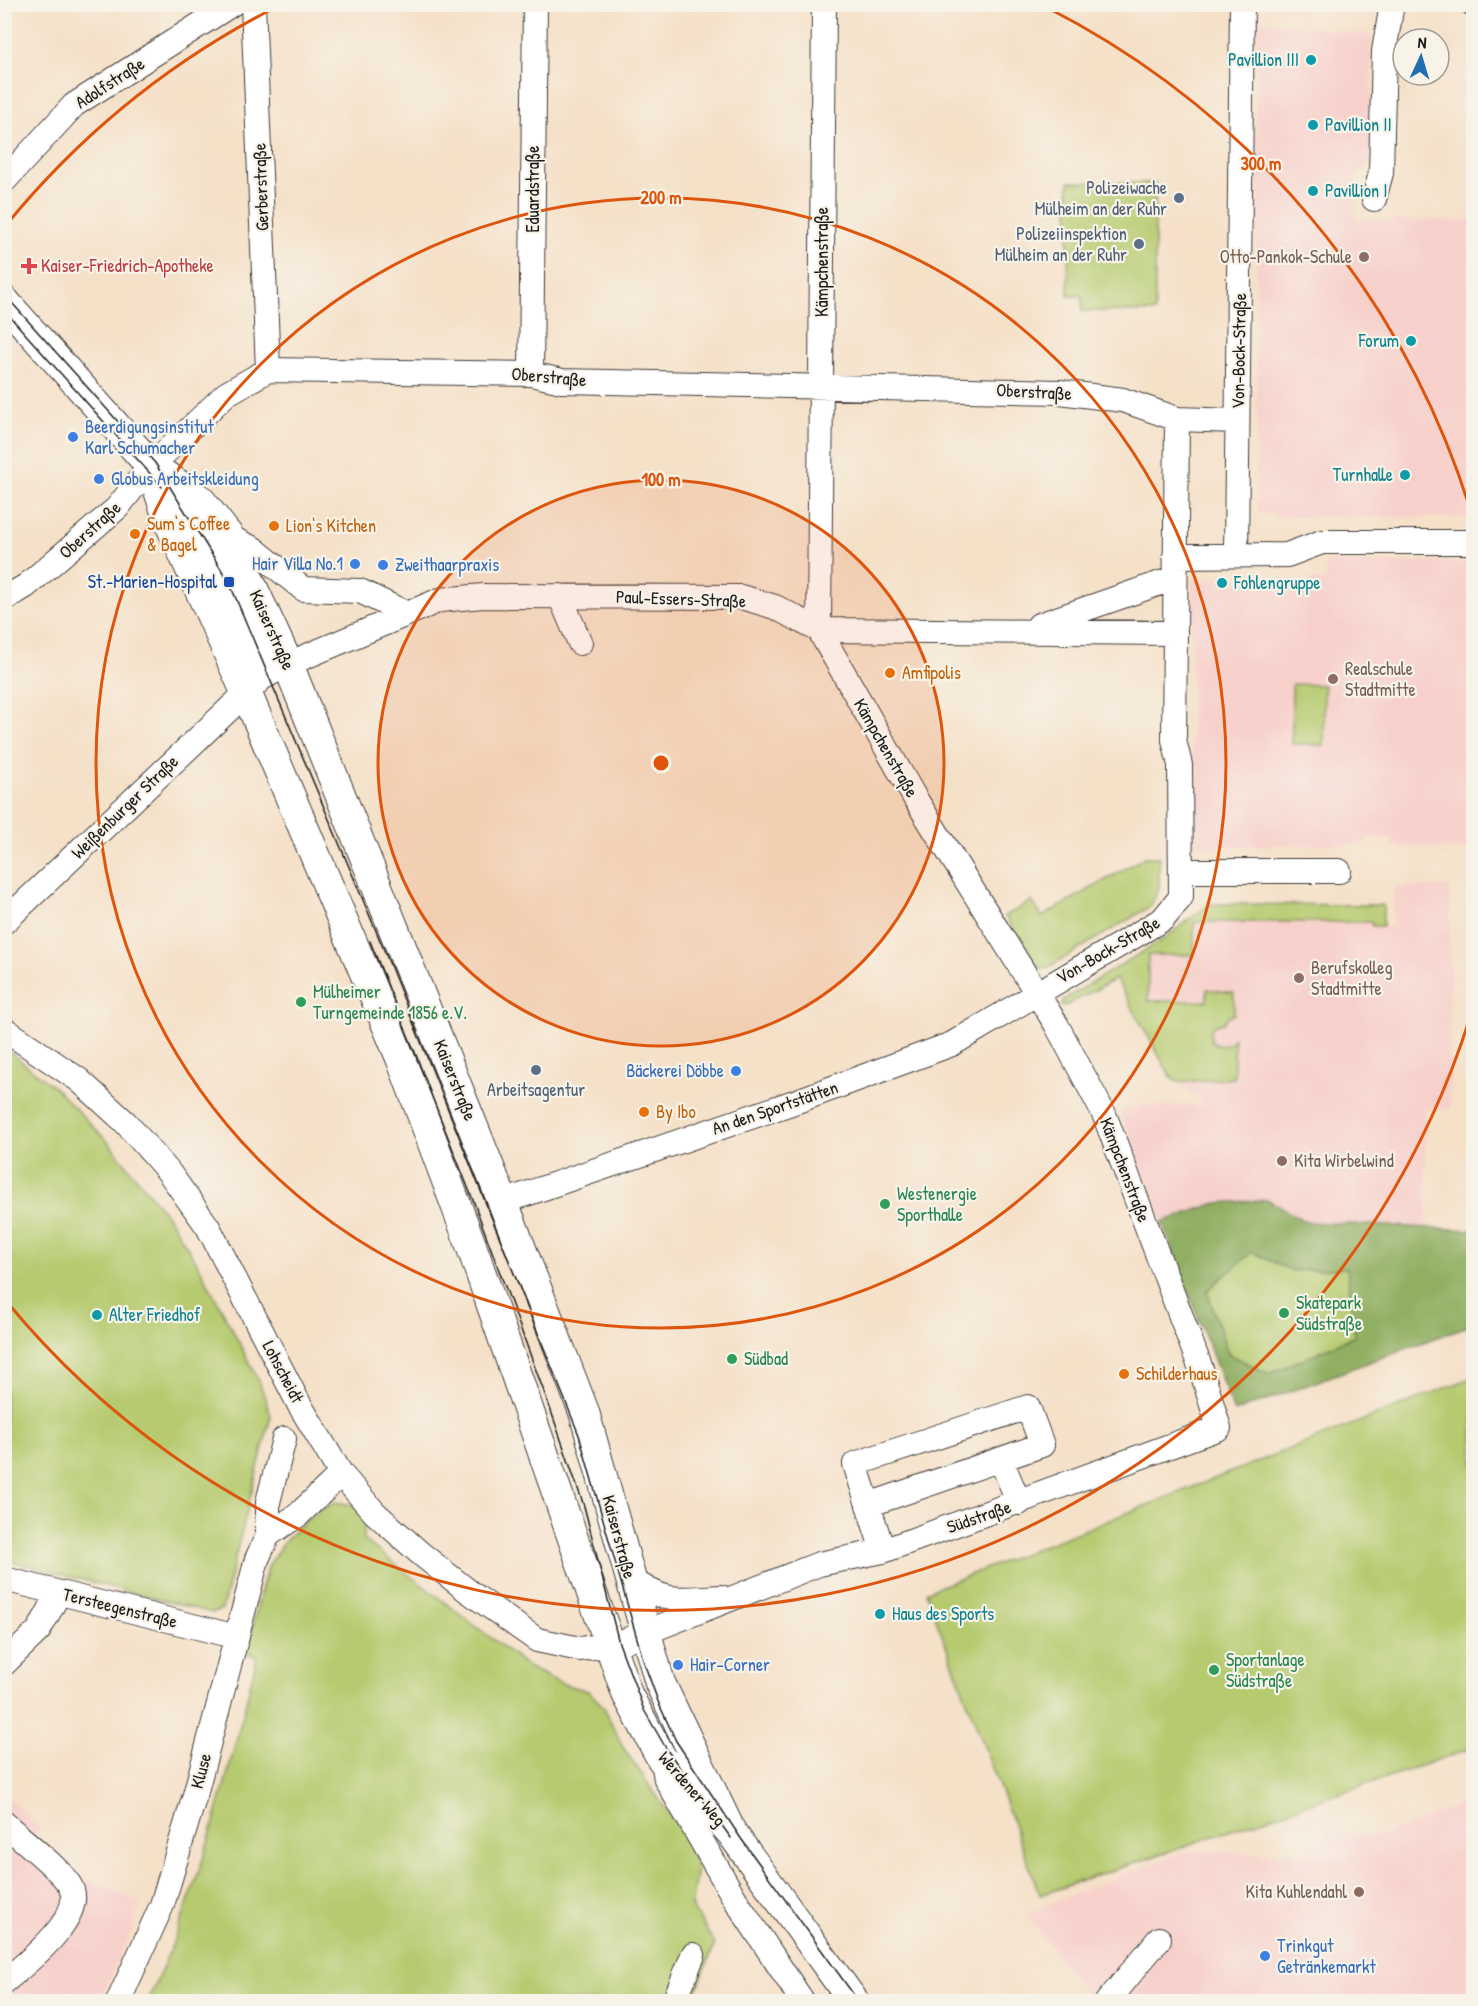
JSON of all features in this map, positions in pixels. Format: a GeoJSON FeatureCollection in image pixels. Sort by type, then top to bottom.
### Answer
{"type":"FeatureCollection","features":[{"type":"Feature","properties":{"kind":"main road","name":"Kaiserstraße"},"geometry":{"type":"LineString","coordinates":[[4,301],[152,466],[200,500],[230,537],[266,677],[401,1058],[471,1245],[610,1646]]}},
{"type":"Feature","properties":{"kind":"main road","name":"Kaiserstraße"},"geometry":{"type":"LineString","coordinates":[[152,466],[169,521],[266,677],[503,1202],[584,1412],[645,1635]]}},
{"type":"Feature","properties":{"kind":"main road","name":"Werdener Weg"},"geometry":{"type":"LineString","coordinates":[[645,1635],[673,1714],[731,1832]]}},
{"type":"Feature","properties":{"kind":"main road","name":"Werdener Weg"},"geometry":{"type":"LineString","coordinates":[[610,1646],[627,1694],[662,1758],[731,1832],[854,2001]]}},
{"type":"Feature","properties":{"kind":"street","name":"Adolfstraße"},"geometry":{"type":"LineString","coordinates":[[4,181],[74,105],[232,4]]}},
{"type":"Feature","properties":{"kind":"street","name":"Gerberstraße"},"geometry":{"type":"LineString","coordinates":[[253,4],[268,370]]}},
{"type":"Feature","properties":{"kind":"street","name":"Eduardstraße"},"geometry":{"type":"LineString","coordinates":[[531,374],[534,4]]}},
{"type":"Feature","properties":{"kind":"street","name":"Kämpchenstraße"},"geometry":{"type":"LineString","coordinates":[[824,4],[819,630],[915,798],[1037,992],[1104,1114],[1202,1369],[1219,1428]]}},
{"type":"Feature","properties":{"kind":"street","name":"Von-Bock-Straße"},"geometry":{"type":"LineString","coordinates":[[1236,555],[1242,4]]}},
{"type":"Feature","properties":{"kind":"street"},"geometry":{"type":"LineString","coordinates":[[1374,199],[1381,173],[1384,51],[1392,4]]}},
{"type":"Feature","properties":{"kind":"street","name":"Oberstraße"},"geometry":{"type":"LineString","coordinates":[[4,599],[26,586],[117,508],[152,466],[226,394],[268,370],[531,374],[562,381],[1060,392],[1123,400],[1177,419],[1238,421]]}},
{"type":"Feature","properties":{"kind":"street"},"geometry":{"type":"LineString","coordinates":[[1177,419],[1175,567],[1236,555],[1287,555],[1322,542],[1473,542]]}},
{"type":"Feature","properties":{"kind":"street"},"geometry":{"type":"LineString","coordinates":[[230,537],[254,549],[303,589],[360,591],[405,613]]}},
{"type":"Feature","properties":{"kind":"street","name":"Von-Bock-Straße"},"geometry":{"type":"LineString","coordinates":[[1037,992],[1163,919],[1181,897],[1180,765],[1174,740],[1175,567]]}},
{"type":"Feature","properties":{"kind":"street","name":"Paul-Essers-Straße"},"geometry":{"type":"LineString","coordinates":[[1025,630],[1175,567]]}},
{"type":"Feature","properties":{"kind":"street","name":"Paul-Essers-Straße"},"geometry":{"type":"LineString","coordinates":[[266,677],[405,613],[440,600],[483,596],[741,597],[775,607],[819,630],[1175,633]]}},
{"type":"Feature","properties":{"kind":"street"},"geometry":{"type":"LineString","coordinates":[[560,596],[580,643]]}},
{"type":"Feature","properties":{"kind":"street","name":"Weißenburger Straße"},"geometry":{"type":"LineString","coordinates":[[4,922],[266,677]]}},
{"type":"Feature","properties":{"kind":"street"},"geometry":{"type":"LineString","coordinates":[[1181,871],[1339,872]]}},
{"type":"Feature","properties":{"kind":"street","name":"An den Sportstätten"},"geometry":{"type":"LineString","coordinates":[[503,1202],[800,1100],[952,1044],[1037,992]]}},
{"type":"Feature","properties":{"kind":"street","name":"Lohscheidt"},"geometry":{"type":"LineString","coordinates":[[4,1029],[79,1080],[125,1122],[168,1171],[208,1227],[299,1404],[341,1474],[375,1513],[421,1554],[468,1591],[537,1640],[568,1649],[610,1646]]}},
{"type":"Feature","properties":{"kind":"street"},"geometry":{"type":"LineString","coordinates":[[868,1505],[1042,1445],[1028,1407],[855,1464],[868,1505],[883,1551]]}},
{"type":"Feature","properties":{"kind":"street","name":"Südstraße"},"geometry":{"type":"LineString","coordinates":[[610,1646],[645,1635],[735,1596],[819,1564],[883,1551],[1219,1428]]}},
{"type":"Feature","properties":{"kind":"street","name":"Kluse"},"geometry":{"type":"LineString","coordinates":[[118,2001],[162,1905],[195,1795],[258,1559],[268,1535],[268,1502],[284,1439]]}},
{"type":"Feature","properties":{"kind":"street"},"geometry":{"type":"LineString","coordinates":[[1001,1461],[1019,1503]]}},
{"type":"Feature","properties":{"kind":"street"},"geometry":{"type":"LineString","coordinates":[[268,1535],[298,1515],[341,1474]]}},
{"type":"Feature","properties":{"kind":"street","name":"Tersteegenstraße"},"geometry":{"type":"LineString","coordinates":[[4,1579],[237,1637]]}},
{"type":"Feature","properties":{"kind":"street","name":"Südstraße"},"geometry":{"type":"LineString","coordinates":[[631,1579],[656,1596],[672,1599],[735,1596]]}},
{"type":"Feature","properties":{"kind":"street"},"geometry":{"type":"LineString","coordinates":[[4,1664],[39,1629],[59,1593]]}},
{"type":"Feature","properties":{"kind":"street"},"geometry":{"type":"LineString","coordinates":[[662,1758],[666,1779],[725,1883],[803,2001]]}},
{"type":"Feature","properties":{"kind":"street"},"geometry":{"type":"LineString","coordinates":[[4,1823],[70,1884],[73,1902],[67,1918],[55,1936],[4,1982]]}},
{"type":"Feature","properties":{"kind":"street"},"geometry":{"type":"LineString","coordinates":[[1107,2001],[1159,1939]]}},
{"type":"Feature","properties":{"kind":"street"},"geometry":{"type":"LineString","coordinates":[[674,2001],[693,1954]]}},
{"type":"Feature","properties":{"kind":"shaded area","name":"Otto-Pankok-Schule"},"geometry":{"type":"Polygon","coordinates":[[[1255,20],[1371,35],[1371,162],[1356,177],[1355,220],[1473,220],[1473,517],[1277,517],[1257,511],[1255,20]]]}},
{"type":"Feature","properties":{"kind":"shaded area","name":"Realschule Stadtmitte"},"geometry":{"type":"Polygon","coordinates":[[[1326,562],[1473,562],[1473,849],[1393,846],[1392,838],[1367,838],[1367,844],[1191,846],[1192,579],[1326,580],[1326,562]]]}},
{"type":"Feature","properties":{"kind":"shaded area","name":"Berufskolleg Stadtmitte"},"geometry":{"type":"Polygon","coordinates":[[[1394,887],[1450,887],[1450,1109],[1425,1109],[1427,1228],[1306,1222],[1268,1200],[1217,1203],[1162,1222],[1120,1112],[1139,1106],[1207,1105],[1171,1077],[1148,1001],[1148,955],[1194,922],[1372,922],[1372,926],[1393,926],[1394,887]]]}},
{"type":"Feature","properties":{"kind":"shaded area"},"geometry":{"type":"Polygon","coordinates":[[[4,1794],[40,1827],[35,1835],[72,1874],[141,1902],[131,1932],[99,2001],[5,2001],[4,1794]]]}},
{"type":"Feature","properties":{"kind":"shaded area"},"geometry":{"type":"Polygon","coordinates":[[[1473,1800],[1473,2001],[1091,2001],[1026,1913],[1185,1851],[1305,1855],[1329,1831],[1371,1836],[1386,1834],[1473,1800]]]}},
{"type":"Feature","properties":{"kind":"green space"},"geometry":{"type":"Polygon","coordinates":[[[1069,182],[1155,183],[1155,312],[1082,311],[1082,296],[1068,296],[1069,182]]]}},
{"type":"Feature","properties":{"kind":"green space"},"geometry":{"type":"Polygon","coordinates":[[[1292,684],[1324,685],[1324,745],[1292,744],[1292,684]]]}},
{"type":"Feature","properties":{"kind":"green space"},"geometry":{"type":"Polygon","coordinates":[[[1145,857],[1159,857],[1159,888],[1151,906],[1049,967],[1042,969],[1034,962],[1005,916],[1032,901],[1042,917],[1145,857]]]}},
{"type":"Feature","properties":{"kind":"green space"},"geometry":{"type":"Polygon","coordinates":[[[1209,904],[1383,905],[1383,926],[1372,926],[1371,922],[1194,922],[1194,955],[1148,955],[1148,1001],[1207,1001],[1207,989],[1234,993],[1234,1014],[1223,1023],[1213,1026],[1210,1034],[1212,1042],[1220,1046],[1228,1044],[1234,1038],[1234,1078],[1177,1082],[1171,1077],[1116,979],[1067,1005],[1062,1006],[1063,1000],[1164,939],[1209,904]]]}},
{"type":"Feature","properties":{"kind":"green space","name":"Alter Friedhof"},"geometry":{"type":"Polygon","coordinates":[[[5,1048],[57,1090],[109,1143],[171,1221],[200,1268],[259,1381],[271,1416],[222,1609],[212,1613],[5,1560],[5,1048]]]}},
{"type":"Feature","properties":{"kind":"green space"},"geometry":{"type":"Polygon","coordinates":[[[1268,1200],[1306,1222],[1473,1230],[1473,1324],[1234,1412],[1162,1222],[1217,1203],[1268,1200]],[[1252,1252],[1207,1291],[1228,1354],[1269,1374],[1355,1336],[1347,1268],[1292,1271],[1252,1252]]]}},
{"type":"Feature","properties":{"kind":"green space","name":"Skatepark Südstraße"},"geometry":{"type":"Polygon","coordinates":[[[1252,1251],[1292,1271],[1348,1268],[1355,1336],[1269,1374],[1228,1354],[1207,1291],[1252,1251]]]}},
{"type":"Feature","properties":{"kind":"green space","name":"Sportanlage Südstraße"},"geometry":{"type":"Polygon","coordinates":[[[1473,1377],[1473,1748],[1040,1895],[926,1592],[1473,1377]]]}},
{"type":"Feature","properties":{"kind":"green space"},"geometry":{"type":"Polygon","coordinates":[[[335,1502],[353,1505],[365,1513],[364,1540],[531,1669],[563,1684],[588,1691],[603,1706],[624,1749],[686,1838],[697,1869],[691,1906],[715,1944],[692,2001],[147,2002],[182,1918],[211,1833],[257,1658],[247,1652],[267,1570],[276,1553],[291,1535],[317,1513],[335,1502]]]}},
{"type":"Feature","properties":{"kind":"tram line"},"geometry":{"type":"LineString","coordinates":[[4,294],[155,463],[229,582],[382,945],[579,1435],[644,1663],[659,1704],[676,1741],[742,1840],[859,2002]]}},
{"type":"Feature","properties":{"kind":"tram line"},"geometry":{"type":"LineString","coordinates":[[4,310],[162,487]]}},
{"type":"Feature","properties":{"kind":"tram line"},"geometry":{"type":"LineString","coordinates":[[370,941],[473,1200],[550,1408],[584,1506],[619,1643],[644,1710],[667,1750],[731,1838]]}},
{"type":"Feature","properties":{"kind":"place","name":"Pavillion III"},"geometry":{"type":"Point","coordinates":[1311,60]}},
{"type":"Feature","properties":{"kind":"place","name":"Pavillion II"},"geometry":{"type":"Point","coordinates":[1313,125]}},
{"type":"Feature","properties":{"kind":"place","name":"Pavillion I"},"geometry":{"type":"Point","coordinates":[1313,191]}},
{"type":"Feature","properties":{"kind":"place","name":"Polizeiwache Mülheim an der Ruhr"},"geometry":{"type":"Point","coordinates":[1179,198]}},
{"type":"Feature","properties":{"kind":"place","name":"Polizeiinspektion Mülheim an der Ruhr"},"geometry":{"type":"Point","coordinates":[1139,244]}},
{"type":"Feature","properties":{"kind":"place","name":"Otto-Pankok-Schule"},"geometry":{"type":"Point","coordinates":[1364,257]}},
{"type":"Feature","properties":{"kind":"place","name":"Kaiser-Friedrich-Apotheke"},"geometry":{"type":"Point","coordinates":[29,266]}},
{"type":"Feature","properties":{"kind":"place","name":"Forum"},"geometry":{"type":"Point","coordinates":[1411,341]}},
{"type":"Feature","properties":{"kind":"place","name":"Beerdigungsinstitut Karl Schumacher"},"geometry":{"type":"Point","coordinates":[73,437]}},
{"type":"Feature","properties":{"kind":"place","name":"Turnhalle"},"geometry":{"type":"Point","coordinates":[1405,475]}},
{"type":"Feature","properties":{"kind":"place","name":"Globus Arbeitskleidung"},"geometry":{"type":"Point","coordinates":[99,479]}},
{"type":"Feature","properties":{"kind":"place","name":"Lion‘s Kitchen"},"geometry":{"type":"Point","coordinates":[274,526]}},
{"type":"Feature","properties":{"kind":"place","name":"Sum‘s Coffee & Bagel"},"geometry":{"type":"Point","coordinates":[135,534]}},
{"type":"Feature","properties":{"kind":"place","name":"Hair Villa No.1"},"geometry":{"type":"Point","coordinates":[355,564]}},
{"type":"Feature","properties":{"kind":"place","name":"Zweithaarpraxis"},"geometry":{"type":"Point","coordinates":[383,565]}},
{"type":"Feature","properties":{"kind":"place","name":"St.-Marien-Hospital"},"geometry":{"type":"Point","coordinates":[229,582]}},
{"type":"Feature","properties":{"kind":"place","name":"Fohlengruppe"},"geometry":{"type":"Point","coordinates":[1222,583]}},
{"type":"Feature","properties":{"kind":"place","name":"Amfipolis"},"geometry":{"type":"Point","coordinates":[890,673]}},
{"type":"Feature","properties":{"kind":"place","name":"Realschule Stadtmitte"},"geometry":{"type":"Point","coordinates":[1333,679]}},
{"type":"Feature","properties":{"kind":"place","name":"Berufskolleg Stadtmitte"},"geometry":{"type":"Point","coordinates":[1299,978]}},
{"type":"Feature","properties":{"kind":"place","name":"Mülheimer Turngemeinde 1856 e.V."},"geometry":{"type":"Point","coordinates":[301,1002]}},
{"type":"Feature","properties":{"kind":"place","name":"Arbeitsagentur"},"geometry":{"type":"Point","coordinates":[536,1070]}},
{"type":"Feature","properties":{"kind":"place","name":"Bäckerei Döbbe"},"geometry":{"type":"Point","coordinates":[736,1071]}},
{"type":"Feature","properties":{"kind":"place","name":"By Ibo"},"geometry":{"type":"Point","coordinates":[644,1112]}},
{"type":"Feature","properties":{"kind":"place","name":"Kita Wirbelwind"},"geometry":{"type":"Point","coordinates":[1282,1161]}},
{"type":"Feature","properties":{"kind":"place","name":"Westenergie Sporthalle"},"geometry":{"type":"Point","coordinates":[885,1204]}},
{"type":"Feature","properties":{"kind":"place","name":"Skatepark Südstraße"},"geometry":{"type":"Point","coordinates":[1284,1313]}},
{"type":"Feature","properties":{"kind":"place","name":"Alter Friedhof"},"geometry":{"type":"Point","coordinates":[97,1315]}},
{"type":"Feature","properties":{"kind":"place","name":"Südbad"},"geometry":{"type":"Point","coordinates":[732,1359]}},
{"type":"Feature","properties":{"kind":"place","name":"Schilderhaus"},"geometry":{"type":"Point","coordinates":[1124,1374]}},
{"type":"Feature","properties":{"kind":"place","name":"Haus des Sports"},"geometry":{"type":"Point","coordinates":[880,1614]}},
{"type":"Feature","properties":{"kind":"place","name":"Hair-Corner"},"geometry":{"type":"Point","coordinates":[678,1665]}},
{"type":"Feature","properties":{"kind":"place","name":"Sportanlage Südstraße"},"geometry":{"type":"Point","coordinates":[1214,1670]}},
{"type":"Feature","properties":{"kind":"place","name":"Kita Kuhlendahl"},"geometry":{"type":"Point","coordinates":[1359,1892]}},
{"type":"Feature","properties":{"kind":"place","name":"Trinkgut Getränkemarkt"},"geometry":{"type":"Point","coordinates":[1265,1956]}}]}
